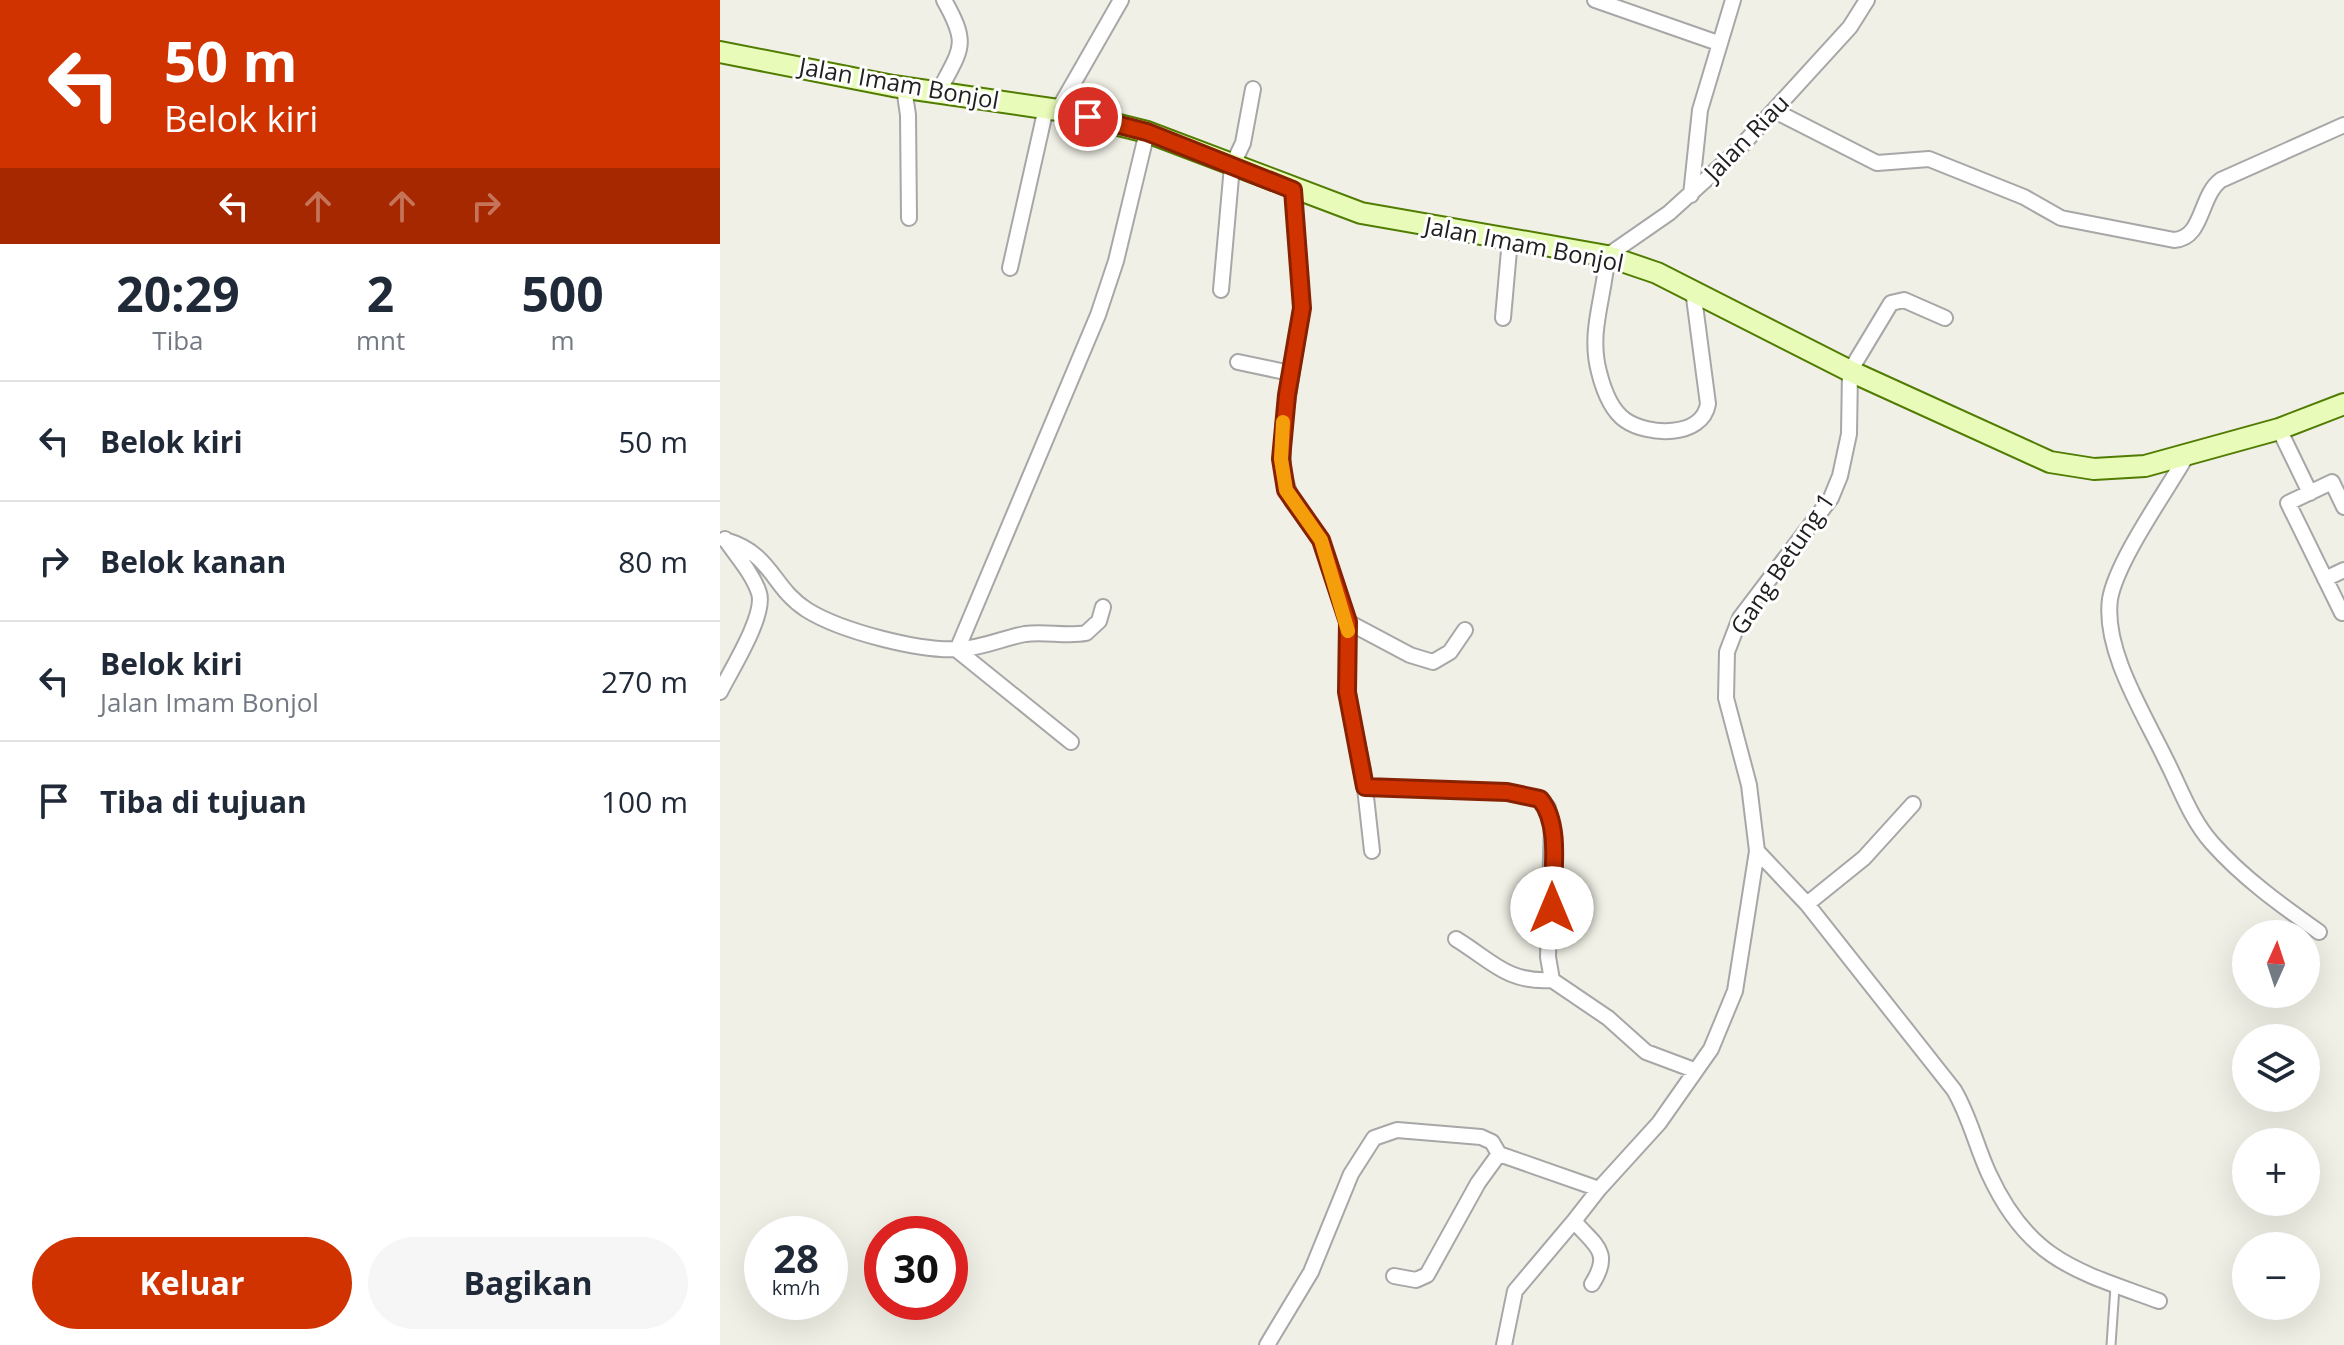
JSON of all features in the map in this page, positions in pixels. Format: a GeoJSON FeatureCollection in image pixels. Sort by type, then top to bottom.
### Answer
{"type":"FeatureCollection","features":[{"type":"Feature","properties":{"kind":"main road","name":"Jalan Imam Bonjol"},"geometry":{"type":"LineString","coordinates":[[720,52],[904,88],[1052,109],[1147,132],[1293,190],[1402,222],[1607,256],[1657,273],[1850,371],[2050,462],[2122,469],[2187,455],[2279,429],[2344,404]]}},
{"type":"Feature","properties":{"kind":"street"},"geometry":{"type":"LineString","coordinates":[[938,93],[960,48],[961,34],[944,0]]}},
{"type":"Feature","properties":{"kind":"street"},"geometry":{"type":"LineString","coordinates":[[1010,268],[1052,109],[1121,0]]}},
{"type":"Feature","properties":{"kind":"street"},"geometry":{"type":"LineString","coordinates":[[1595,0],[1718,43]]}},
{"type":"Feature","properties":{"kind":"street"},"geometry":{"type":"LineString","coordinates":[[1691,195],[1700,110],[1733,0]]}},
{"type":"Feature","properties":{"kind":"street","name":"Jalan Riau"},"geometry":{"type":"LineString","coordinates":[[1607,256],[1691,195],[1775,111],[1850,27],[1867,0]]}},
{"type":"Feature","properties":{"kind":"street"},"geometry":{"type":"LineString","coordinates":[[904,88],[908,115],[909,218]]}},
{"type":"Feature","properties":{"kind":"street"},"geometry":{"type":"LineString","coordinates":[[1221,290],[1232,166],[1243,143],[1253,89]]}},
{"type":"Feature","properties":{"kind":"street"},"geometry":{"type":"LineString","coordinates":[[1775,111],[1877,163],[1893,164],[1917,157],[1929,159],[2024,197],[2061,218],[2174,240],[2183,239],[2194,230],[2208,194],[2221,180],[2344,125]]}},
{"type":"Feature","properties":{"kind":"street"},"geometry":{"type":"LineString","coordinates":[[957,650],[1098,315],[1116,261],[1147,132]]}},
{"type":"Feature","properties":{"kind":"street"},"geometry":{"type":"LineString","coordinates":[[1293,190],[1302,308],[1290,373],[1281,459],[1286,490],[1321,540],[1348,622],[1347,692],[1365,787],[1372,851]]}},
{"type":"Feature","properties":{"kind":"street"},"geometry":{"type":"LineString","coordinates":[[1503,318],[1510,239]]}},
{"type":"Feature","properties":{"kind":"street"},"geometry":{"type":"LineString","coordinates":[[1607,256],[1594,330],[1595,353],[1599,374],[1614,408],[1635,425],[1676,430],[1700,423],[1707,412],[1693,290]]}},
{"type":"Feature","properties":{"kind":"street"},"geometry":{"type":"LineString","coordinates":[[1850,371],[1893,300],[1904,300],[1945,318]]}},
{"type":"Feature","properties":{"kind":"street"},"geometry":{"type":"LineString","coordinates":[[1238,362],[1290,373]]}},
{"type":"Feature","properties":{"kind":"street","name":"Gang Betung 1"},"geometry":{"type":"LineString","coordinates":[[1504,1345],[1515,1291],[1599,1189],[1659,1123],[1711,1049],[1735,991],[1757,851],[1749,785],[1726,698],[1727,652],[1740,618],[1831,498],[1840,476],[1849,434],[1850,371]]}},
{"type":"Feature","properties":{"kind":"street"},"geometry":{"type":"LineString","coordinates":[[2279,429],[2310,493]]}},
{"type":"Feature","properties":{"kind":"street"},"geometry":{"type":"LineString","coordinates":[[2187,455],[2117,577],[2109,610],[2113,636],[2141,714],[2191,815],[2211,842],[2245,876],[2303,920]]}},
{"type":"Feature","properties":{"kind":"street"},"geometry":{"type":"LineString","coordinates":[[2342,613],[2288,503],[2332,482],[2344,507]]}},
{"type":"Feature","properties":{"kind":"street"},"geometry":{"type":"LineString","coordinates":[[723,536],[745,546],[766,562],[805,608],[824,618],[921,647],[957,650],[996,644],[1024,634],[1086,633],[1099,621],[1103,607]]}},
{"type":"Feature","properties":{"kind":"street"},"geometry":{"type":"LineString","coordinates":[[720,692],[755,620],[760,602],[754,582],[723,536]]}},
{"type":"Feature","properties":{"kind":"street"},"geometry":{"type":"LineString","coordinates":[[2325,579],[2344,570]]}},
{"type":"Feature","properties":{"kind":"street"},"geometry":{"type":"LineString","coordinates":[[1348,622],[1410,655],[1433,662],[1450,652],[1465,630]]}},
{"type":"Feature","properties":{"kind":"street"},"geometry":{"type":"LineString","coordinates":[[957,650],[1071,742]]}},
{"type":"Feature","properties":{"kind":"street"},"geometry":{"type":"LineString","coordinates":[[1365,787],[1507,792],[1540,799],[1548,808],[1552,825],[1548,957],[1552,980]]}},
{"type":"Feature","properties":{"kind":"street"},"geometry":{"type":"LineString","coordinates":[[1807,904],[1864,858],[1913,804]]}},
{"type":"Feature","properties":{"kind":"street"},"geometry":{"type":"LineString","coordinates":[[1757,851],[1807,904],[1954,1090],[2009,1211],[2046,1252],[2066,1266],[2159,1301]]}},
{"type":"Feature","properties":{"kind":"street"},"geometry":{"type":"LineString","coordinates":[[1456,939],[1507,975],[1519,980],[1552,980],[1608,1018],[1646,1052],[1694,1070]]}},
{"type":"Feature","properties":{"kind":"street"},"geometry":{"type":"LineString","coordinates":[[1267,1345],[1311,1272],[1351,1174],[1374,1138],[1397,1130],[1456,1133],[1488,1139],[1499,1154],[1599,1189]]}},
{"type":"Feature","properties":{"kind":"street"},"geometry":{"type":"LineString","coordinates":[[1394,1276],[1416,1280],[1427,1275],[1478,1183],[1499,1154]]}},
{"type":"Feature","properties":{"kind":"street"},"geometry":{"type":"LineString","coordinates":[[1574,1221],[1598,1247],[1602,1256],[1600,1270],[1592,1284]]}},
{"type":"Feature","properties":{"kind":"lane"},"geometry":{"type":"LineString","coordinates":[[2111,1345],[2115,1287]]}},
{"type":"Feature","properties":{"kind":"slow traffic"},"geometry":{"type":"LineString","coordinates":[[1283,422],[1281,459],[1286,490],[1321,540],[1348,622],[1348,631]]}},
{"type":"Feature","properties":{"kind":"route"},"geometry":{"type":"LineString","coordinates":[[1088,117],[1147,132],[1293,190],[1302,308],[1290,373],[1281,459],[1286,490],[1321,540],[1348,622],[1347,692],[1365,787],[1445,788],[1534,795],[1548,808],[1552,825],[1552,908]]}}]}
